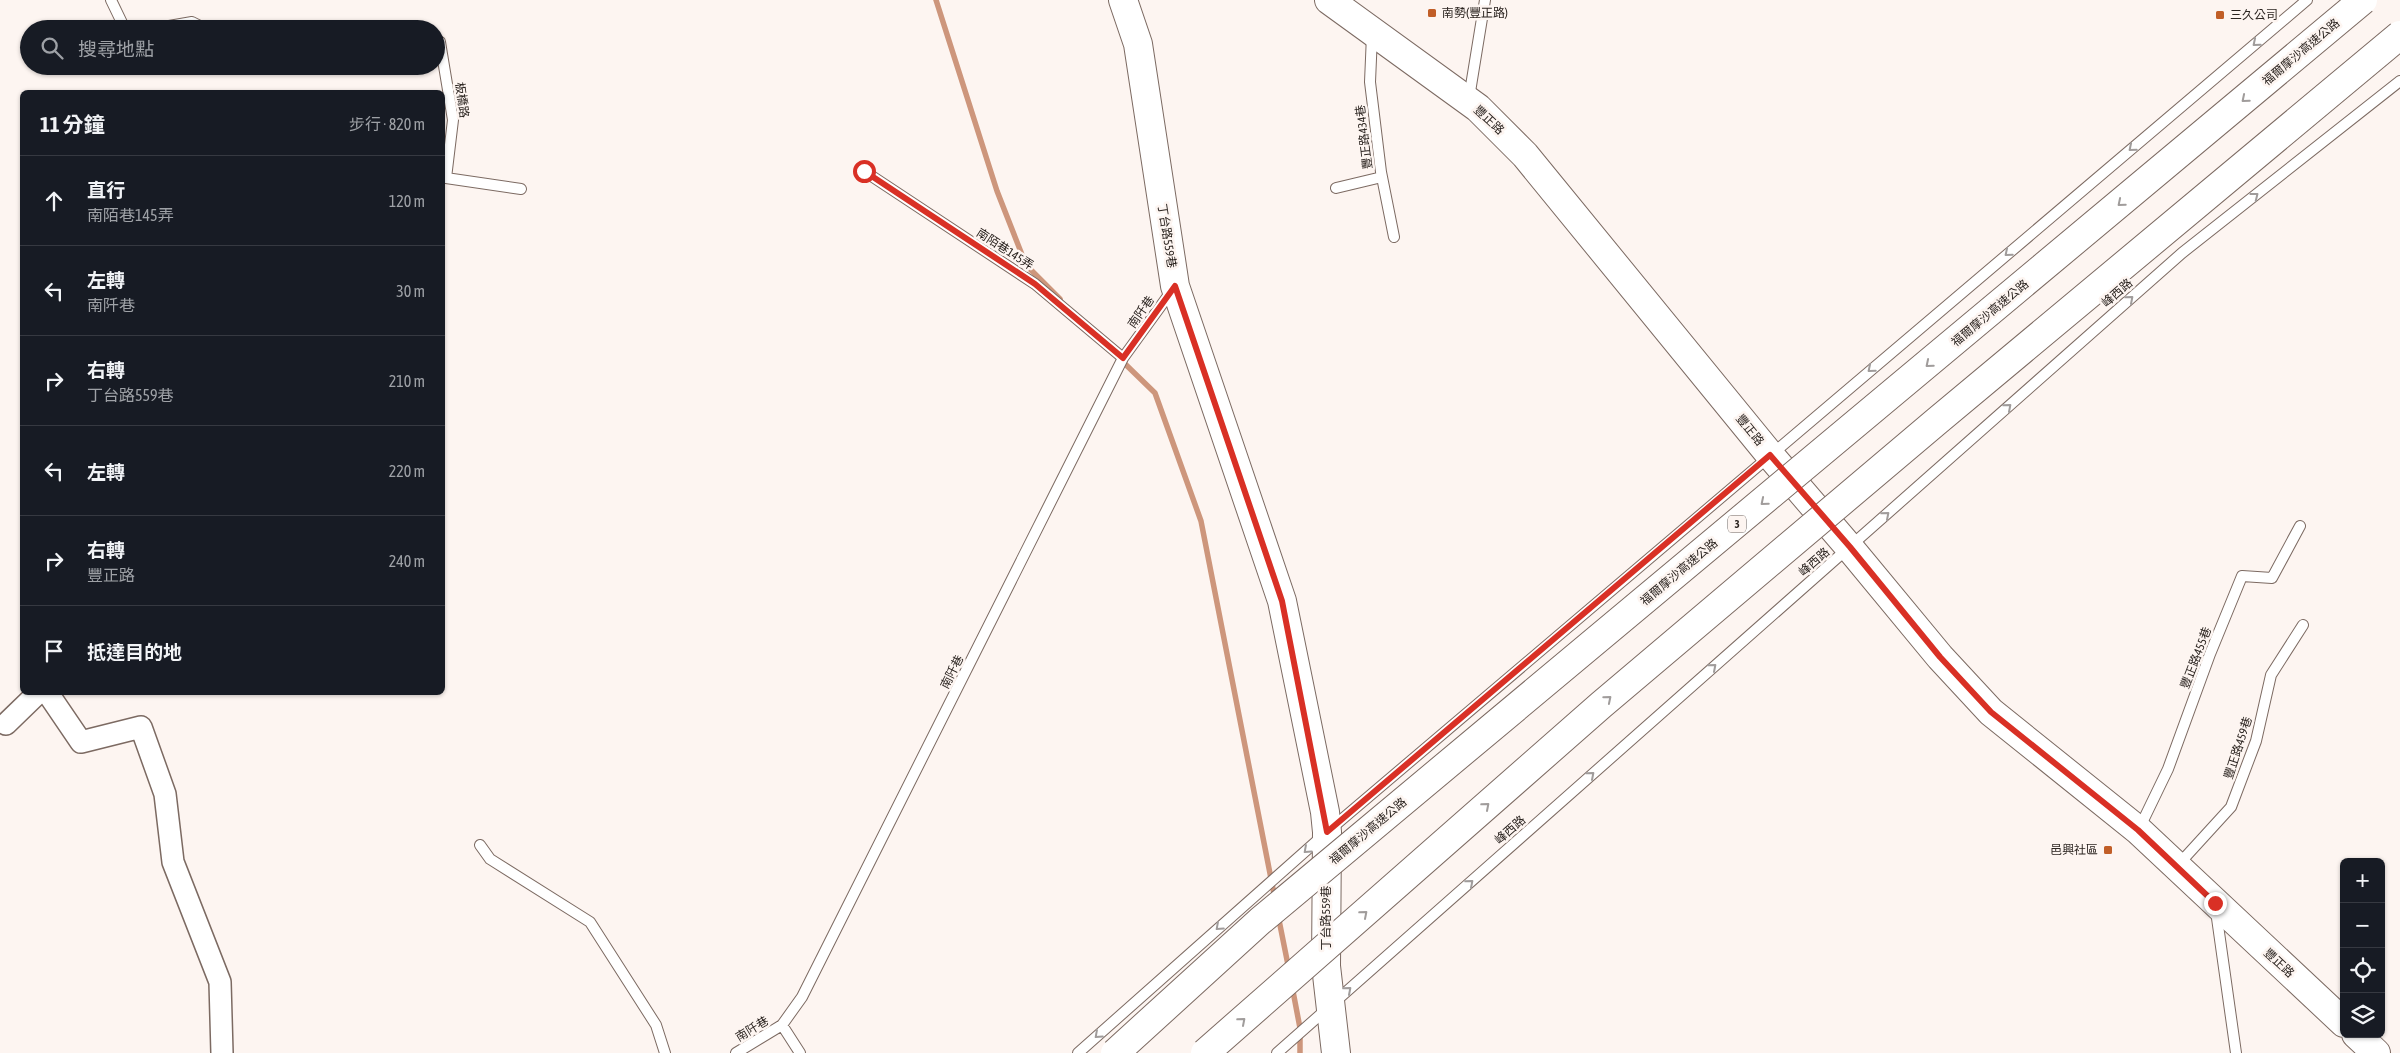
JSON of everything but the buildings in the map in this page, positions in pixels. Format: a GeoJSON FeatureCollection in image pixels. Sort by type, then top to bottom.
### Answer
{"type":"FeatureCollection","features":[{"type":"Feature","properties":{"kind":"main road","name":"丁台路559巷"},"geometry":{"type":"LineString","coordinates":[[1123,0],[1138,44],[1175,286],[1282,601],[1327,832],[1326,966],[1332,1005],[1336,1053]]}},
{"type":"Feature","properties":{"kind":"main road","name":"豐正路"},"geometry":{"type":"LineString","coordinates":[[1329,0],[1478,108],[1525,155],[1770,455],[1850,547],[1940,657],[1991,712],[2138,830],[2340,1019]]}},
{"type":"Feature","properties":{"kind":"main road","name":"福爾摩沙高速公路"},"geometry":{"type":"LineString","coordinates":[[1115,1053],[1260,921],[2363,0]]}},
{"type":"Feature","properties":{"kind":"main road"},"geometry":{"type":"LineString","coordinates":[[1205,1053],[1601,705],[1937,420],[2400,35]]}},
{"type":"Feature","properties":{"kind":"main road"},"geometry":{"type":"LineString","coordinates":[[2360,1038],[2376,1053]]}},
{"type":"Feature","properties":{"kind":"street"},"geometry":{"type":"LineString","coordinates":[[6,724],[36,695]]}},
{"type":"Feature","properties":{"kind":"street"},"geometry":{"type":"LineString","coordinates":[[49,695],[81,742],[141,727],[165,794],[173,862],[220,982],[222,1053]]}},
{"type":"Feature","properties":{"kind":"lane"},"geometry":{"type":"LineString","coordinates":[[111,0],[121,20]]}},
{"type":"Feature","properties":{"kind":"lane"},"geometry":{"type":"LineString","coordinates":[[1468,102],[1485,0]]}},
{"type":"Feature","properties":{"kind":"lane"},"geometry":{"type":"LineString","coordinates":[[1078,1053],[1327,832],[2307,0]]}},
{"type":"Feature","properties":{"kind":"lane","name":"豐正路434巷"},"geometry":{"type":"LineString","coordinates":[[1372,32],[1370,82],[1382,177],[1394,237]]}},
{"type":"Feature","properties":{"kind":"lane","name":"板橋路"},"geometry":{"type":"LineString","coordinates":[[445,72],[453,120],[446,178],[522,189]]}},
{"type":"Feature","properties":{"kind":"lane","name":"峰西路"},"geometry":{"type":"LineString","coordinates":[[1277,1053],[2182,253],[2400,81]]}},
{"type":"Feature","properties":{"kind":"lane","name":"南陌巷145弄"},"geometry":{"type":"LineString","coordinates":[[864,171],[1035,284],[1123,358]]}},
{"type":"Feature","properties":{"kind":"lane"},"geometry":{"type":"LineString","coordinates":[[1336,188],[1382,177]]}},
{"type":"Feature","properties":{"kind":"lane","name":"南阡巷"},"geometry":{"type":"LineString","coordinates":[[736,1053],[782,1026],[806,988],[1123,358],[1175,286]]}},
{"type":"Feature","properties":{"kind":"lane","name":"豐正路455巷"},"geometry":{"type":"LineString","coordinates":[[2138,830],[2168,769],[2210,654],[2242,576],[2272,578],[2300,526]]}},
{"type":"Feature","properties":{"kind":"lane","name":"豐正路459巷"},"geometry":{"type":"LineString","coordinates":[[2177,865],[2231,807],[2256,741],[2271,675],[2303,626]]}},
{"type":"Feature","properties":{"kind":"lane"},"geometry":{"type":"LineString","coordinates":[[480,845],[490,859],[590,922],[656,1025],[665,1053]]}},
{"type":"Feature","properties":{"kind":"lane"},"geometry":{"type":"LineString","coordinates":[[2215,903],[2236,1053]]}},
{"type":"Feature","properties":{"kind":"lane"},"geometry":{"type":"LineString","coordinates":[[782,1026],[800,1053]]}},
{"type":"Feature","properties":{"kind":"waterway"},"geometry":{"type":"LineString","coordinates":[[936,0],[997,191],[1026,265],[1060,299]]}},
{"type":"Feature","properties":{"kind":"waterway"},"geometry":{"type":"LineString","coordinates":[[1121,360],[1155,393],[1201,521],[1275,899]]}},
{"type":"Feature","properties":{"kind":"waterway"},"geometry":{"type":"LineString","coordinates":[[1278,915],[1289,970]]}},
{"type":"Feature","properties":{"kind":"waterway"},"geometry":{"type":"LineString","coordinates":[[1292,986],[1300,1028],[1300,1053]]}},
{"type":"Feature","properties":{"kind":"place","name":"南勢(豐正路)"},"geometry":{"type":"Point","coordinates":[1432,13]}},
{"type":"Feature","properties":{"kind":"place","name":"三久公司"},"geometry":{"type":"Point","coordinates":[2220,15]}},
{"type":"Feature","properties":{"kind":"place","name":"邑興社區"},"geometry":{"type":"Point","coordinates":[2108,850]}},
{"type":"Feature","properties":{"kind":"route"},"geometry":{"type":"LineString","coordinates":[[864,171],[1035,284],[1123,358],[1175,286],[1282,601],[1325,812],[1327,832],[1770,455],[1850,547],[1940,657],[1991,712],[2138,830],[2215,903]]}}]}
